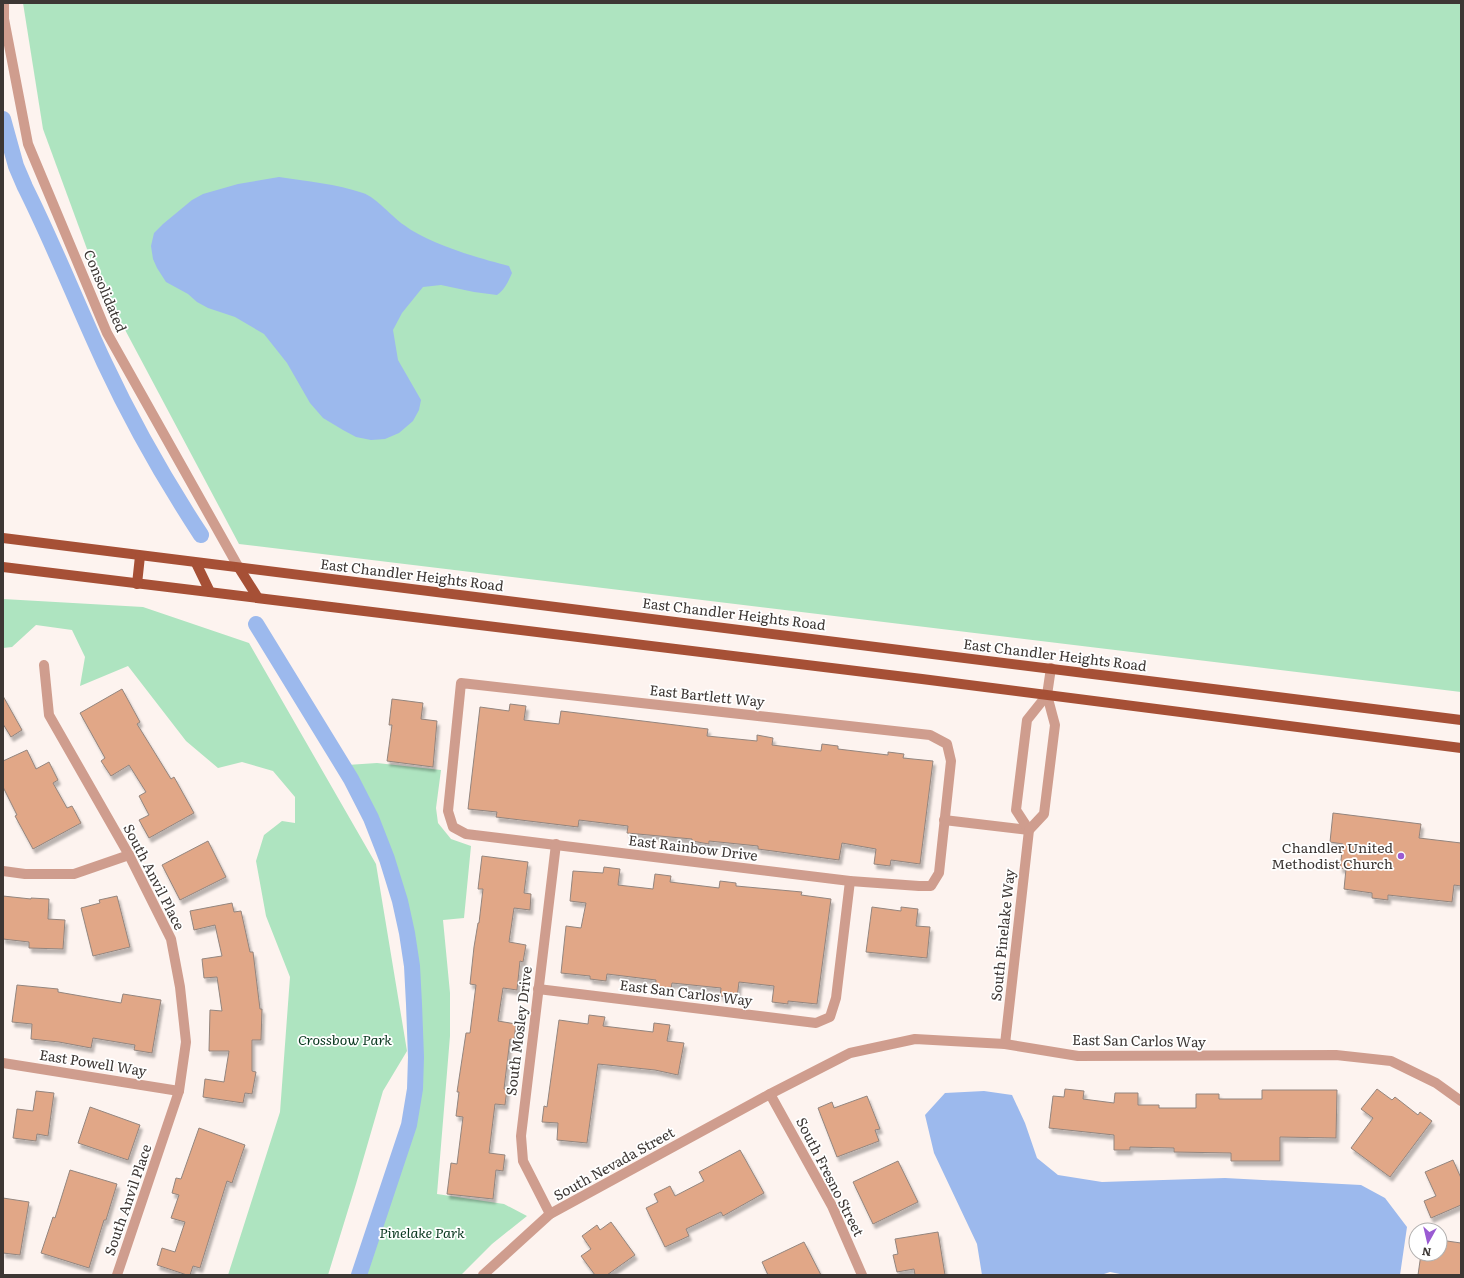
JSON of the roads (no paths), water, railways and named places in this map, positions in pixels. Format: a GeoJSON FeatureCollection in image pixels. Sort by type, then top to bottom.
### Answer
{"type":"FeatureCollection","features":[{"type":"Feature","properties":{"kind":"main road","name":"East Chandler Heights Road"},"geometry":{"type":"LineString","coordinates":[[3,538],[1461,720]]}},
{"type":"Feature","properties":{"kind":"main road"},"geometry":{"type":"LineString","coordinates":[[137,584],[140,556]]}},
{"type":"Feature","properties":{"kind":"main road"},"geometry":{"type":"LineString","coordinates":[[196,563],[210,592]]}},
{"type":"Feature","properties":{"kind":"main road"},"geometry":{"type":"LineString","coordinates":[[3,567],[1047,695],[1461,748]]}},
{"type":"Feature","properties":{"kind":"main road"},"geometry":{"type":"LineString","coordinates":[[239,568],[258,598]]}},
{"type":"Feature","properties":{"kind":"street","name":"Consolidated"},"geometry":{"type":"LineString","coordinates":[[4,3],[4,19],[28,144],[107,333],[239,568]]}},
{"type":"Feature","properties":{"kind":"street","name":"South Anvil Place"},"geometry":{"type":"LineString","coordinates":[[44,665],[49,715],[129,855],[171,939],[180,987],[186,1042],[179,1091],[117,1275]]}},
{"type":"Feature","properties":{"kind":"street"},"geometry":{"type":"LineString","coordinates":[[1029,830],[1044,814],[1055,725],[1047,695],[1051,668]]}},
{"type":"Feature","properties":{"kind":"street","name":"East Bartlett Way"},"geometry":{"type":"LineString","coordinates":[[453,827],[448,811],[461,683],[930,735],[947,744],[951,761],[944,820]]}},
{"type":"Feature","properties":{"kind":"street"},"geometry":{"type":"LineString","coordinates":[[1029,830],[1016,810],[1027,720],[1047,695]]}},
{"type":"Feature","properties":{"kind":"street"},"geometry":{"type":"LineString","coordinates":[[944,820],[1029,830]]}},
{"type":"Feature","properties":{"kind":"street","name":"East Rainbow Drive"},"geometry":{"type":"LineString","coordinates":[[453,827],[466,834],[556,844],[850,882],[931,886],[939,873],[944,820]]}},
{"type":"Feature","properties":{"kind":"street","name":"South Pinelake Way"},"geometry":{"type":"LineString","coordinates":[[1005,1044],[1029,830]]}},
{"type":"Feature","properties":{"kind":"street","name":"South Mosley Drive"},"geometry":{"type":"LineString","coordinates":[[550,1214],[523,1161],[521,1136],[556,844]]}},
{"type":"Feature","properties":{"kind":"street"},"geometry":{"type":"LineString","coordinates":[[3,871],[26,874],[74,874],[129,855]]}},
{"type":"Feature","properties":{"kind":"street","name":"East San Carlos Way"},"geometry":{"type":"LineString","coordinates":[[538,989],[816,1023],[830,1017],[836,998],[850,882]]}},
{"type":"Feature","properties":{"kind":"street","name":"East San Carlos Way"},"geometry":{"type":"LineString","coordinates":[[770,1094],[850,1053],[915,1039],[1005,1044],[1078,1056],[1336,1055],[1391,1061],[1436,1083],[1461,1101]]}},
{"type":"Feature","properties":{"kind":"street","name":"East Powell Way"},"geometry":{"type":"LineString","coordinates":[[3,1063],[179,1091]]}},
{"type":"Feature","properties":{"kind":"street","name":"South Nevada Street"},"geometry":{"type":"LineString","coordinates":[[483,1275],[550,1214],[770,1094]]}},
{"type":"Feature","properties":{"kind":"street","name":"South Fresno Street"},"geometry":{"type":"LineString","coordinates":[[770,1094],[832,1206],[862,1275]]}},
{"type":"Feature","properties":{"kind":"water"},"geometry":{"type":"Polygon","coordinates":[[[279,177],[332,185],[363,193],[374,199],[399,222],[414,232],[469,255],[509,266],[512,273],[504,288],[497,295],[441,285],[423,287],[402,313],[393,330],[398,360],[421,400],[419,410],[413,421],[399,433],[385,439],[371,440],[356,437],[323,418],[310,403],[287,363],[264,334],[235,317],[208,308],[197,302],[188,294],[166,282],[157,268],[153,259],[151,246],[154,233],[192,200],[203,194],[238,184],[279,177]]]}},
{"type":"Feature","properties":{"kind":"water"},"geometry":{"type":"Polygon","coordinates":[[[984,1091],[1012,1095],[1025,1123],[1037,1158],[1058,1175],[1102,1182],[1225,1178],[1361,1185],[1385,1198],[1407,1227],[1400,1275],[1125,1275],[1110,1272],[1101,1275],[982,1275],[977,1244],[934,1153],[925,1115],[945,1093],[984,1091]]]}},
{"type":"Feature","properties":{"kind":"waterway"},"geometry":{"type":"LineString","coordinates":[[3,119],[16,166],[104,362],[126,407],[150,450],[201,535]]}},
{"type":"Feature","properties":{"kind":"waterway"},"geometry":{"type":"LineString","coordinates":[[256,624],[351,779],[371,818],[387,859],[400,901],[407,933],[412,966],[414,1004],[416,1057],[415,1089],[409,1125],[359,1275]]}},
{"type":"Feature","properties":{"kind":"place","name":"Chandler United Methodist Church"},"geometry":{"type":"Point","coordinates":[1401,856]}},
{"type":"Feature","properties":{"kind":"park label","name":"Crossbow Park"},"geometry":{"type":"Point","coordinates":[345,1040]}},
{"type":"Feature","properties":{"kind":"park label","name":"Pinelake Park"},"geometry":{"type":"Point","coordinates":[422,1233]}}]}
